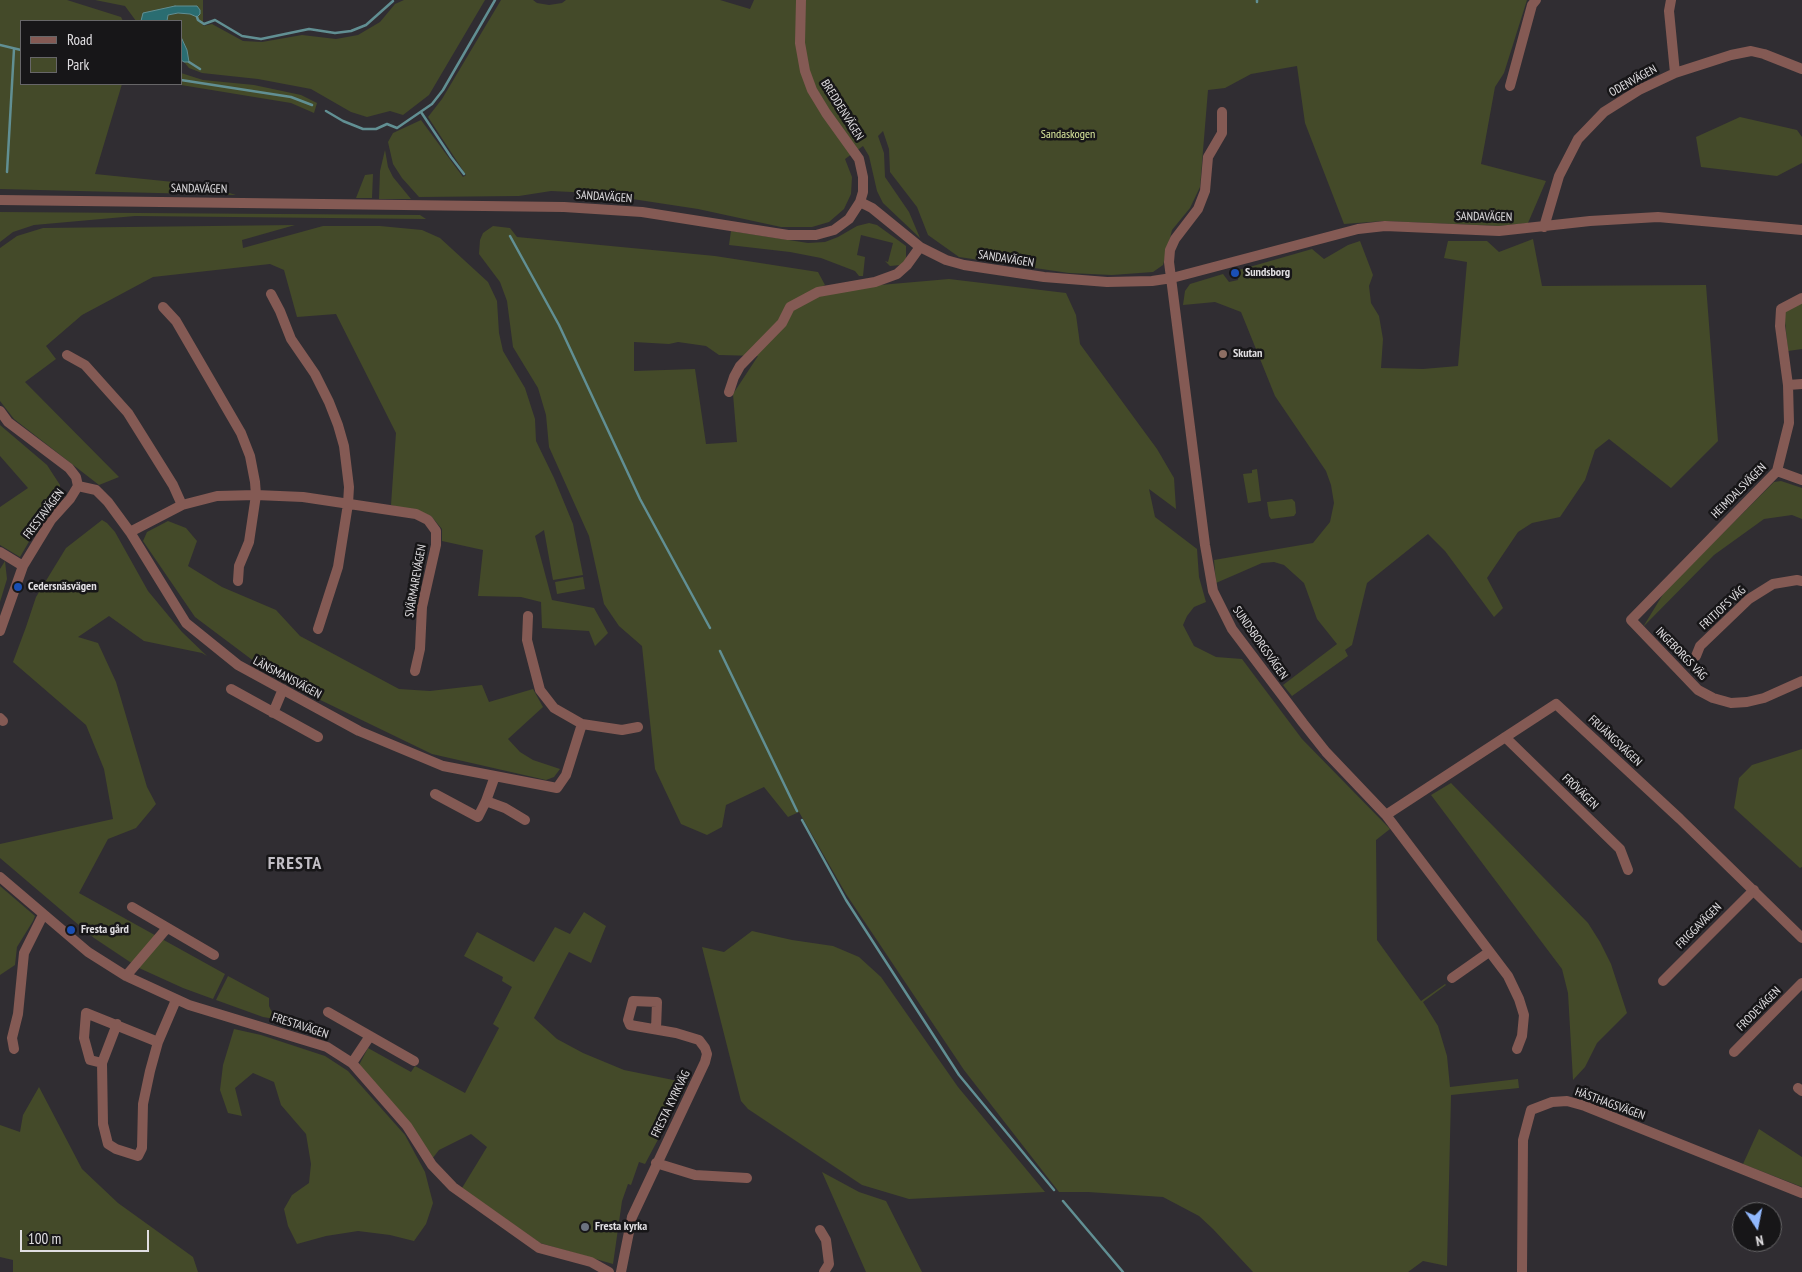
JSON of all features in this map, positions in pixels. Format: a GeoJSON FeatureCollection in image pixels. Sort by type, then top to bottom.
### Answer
{"type":"FeatureCollection","features":[{"type":"Feature","properties":{"kind":"street","name":"BREDDENVÄGEN"},"geometry":{"type":"LineString","coordinates":[[801,0],[800,43],[805,71],[812,90],[826,113],[859,159],[863,177],[863,192],[860,202]]}},
{"type":"Feature","properties":{"kind":"street"},"geometry":{"type":"LineString","coordinates":[[1510,86],[1532,4],[1536,0]]}},
{"type":"Feature","properties":{"kind":"street"},"geometry":{"type":"LineString","coordinates":[[1671,0],[1669,11],[1675,73]]}},
{"type":"Feature","properties":{"kind":"street","name":"ODENVÄGEN"},"geometry":{"type":"LineString","coordinates":[[1544,227],[1559,176],[1578,139],[1604,112],[1639,90],[1675,73],[1731,55],[1751,51],[1802,69]]}},
{"type":"Feature","properties":{"kind":"street"},"geometry":{"type":"LineString","coordinates":[[1172,278],[1169,262],[1170,250],[1180,232],[1198,209],[1204,191],[1208,157],[1222,133],[1222,112]]}},
{"type":"Feature","properties":{"kind":"street","name":"SANDAVÄGEN"},"geometry":{"type":"LineString","coordinates":[[0,200],[564,207],[642,212],[788,235],[816,235],[834,230],[849,219],[860,202],[872,208],[920,247],[946,260],[964,265],[1062,280],[1107,282],[1152,281],[1172,278],[1358,229],[1385,226],[1500,231],[1607,220],[1658,217],[1802,230]]}},
{"type":"Feature","properties":{"kind":"street"},"geometry":{"type":"LineString","coordinates":[[730,392],[734,377],[740,366],[782,324],[790,307],[818,292],[875,282],[897,274],[908,265],[920,247]]}},
{"type":"Feature","properties":{"kind":"street","name":"SUNDSBORGSVÄGEN"},"geometry":{"type":"LineString","coordinates":[[1172,278],[1205,545],[1213,591],[1232,629],[1303,723],[1326,752],[1386,815],[1508,976],[1519,998],[1524,1015],[1522,1036],[1518,1049]]}},
{"type":"Feature","properties":{"kind":"street"},"geometry":{"type":"LineString","coordinates":[[271,294],[291,339],[314,374],[329,402],[344,446],[349,487],[348,504],[338,567],[318,629]]}},
{"type":"Feature","properties":{"kind":"street","name":"HEIMDALSVÄGEN"},"geometry":{"type":"LineString","coordinates":[[1630,620],[1777,471],[1789,423],[1788,385],[1780,326],[1781,310],[1802,298]]}},
{"type":"Feature","properties":{"kind":"street"},"geometry":{"type":"LineString","coordinates":[[163,307],[176,321],[241,433],[250,456],[256,495],[249,542],[239,566],[238,582]]}},
{"type":"Feature","properties":{"kind":"street"},"geometry":{"type":"LineString","coordinates":[[67,356],[85,365],[128,413],[172,485],[182,506]]}},
{"type":"Feature","properties":{"kind":"street"},"geometry":{"type":"LineString","coordinates":[[1788,385],[1802,384]]}},
{"type":"Feature","properties":{"kind":"street","name":"FRESTAVÄGEN"},"geometry":{"type":"LineString","coordinates":[[0,411],[8,422],[69,468],[76,477],[78,486],[70,500],[46,528],[23,566],[0,631]]}},
{"type":"Feature","properties":{"kind":"street"},"geometry":{"type":"LineString","coordinates":[[1777,471],[1802,480]]}},
{"type":"Feature","properties":{"kind":"street","name":"LÄNSMANSVÄGEN"},"geometry":{"type":"LineString","coordinates":[[78,486],[96,490],[108,502],[130,532],[186,623],[238,665],[359,730],[443,766],[557,788],[566,775],[582,724]]}},
{"type":"Feature","properties":{"kind":"street","name":"SVÄRMAREVÄGEN"},"geometry":{"type":"LineString","coordinates":[[130,532],[182,506],[217,496],[304,497],[416,514],[428,520],[436,531],[436,545],[422,607],[420,649],[415,671]]}},
{"type":"Feature","properties":{"kind":"street"},"geometry":{"type":"LineString","coordinates":[[0,552],[23,566]]}},
{"type":"Feature","properties":{"kind":"street","name":"FRITJOFS VÄG"},"geometry":{"type":"LineString","coordinates":[[1696,656],[1700,646],[1749,599],[1773,584],[1802,581]]}},
{"type":"Feature","properties":{"kind":"street"},"geometry":{"type":"LineString","coordinates":[[528,616],[527,640],[540,690],[554,708],[582,724],[622,730],[638,727]]}},
{"type":"Feature","properties":{"kind":"street","name":"INGEBORGS VÄG"},"geometry":{"type":"LineString","coordinates":[[1630,620],[1698,690],[1713,698],[1731,702],[1747,702],[1764,698],[1802,681]]}},
{"type":"Feature","properties":{"kind":"street"},"geometry":{"type":"LineString","coordinates":[[231,689],[318,736]]}},
{"type":"Feature","properties":{"kind":"street"},"geometry":{"type":"LineString","coordinates":[[273,713],[283,689]]}},
{"type":"Feature","properties":{"kind":"street","name":"FRUÄNGSVÄGEN"},"geometry":{"type":"LineString","coordinates":[[1386,815],[1556,704],[1754,890],[1802,938]]}},
{"type":"Feature","properties":{"kind":"street","name":"FRÖVÄGEN"},"geometry":{"type":"LineString","coordinates":[[1505,738],[1620,849],[1628,870]]}},
{"type":"Feature","properties":{"kind":"street"},"geometry":{"type":"LineString","coordinates":[[436,794],[478,817],[495,776]]}},
{"type":"Feature","properties":{"kind":"street"},"geometry":{"type":"LineString","coordinates":[[486,801],[505,808],[525,820]]}},
{"type":"Feature","properties":{"kind":"street","name":"FRESTAVÄGEN"},"geometry":{"type":"LineString","coordinates":[[0,877],[88,952],[126,976],[176,1000],[225,1017],[327,1047],[352,1063],[407,1126],[432,1165],[453,1187],[539,1248],[591,1262],[609,1272]]}},
{"type":"Feature","properties":{"kind":"street","name":"FRIGGAVÄGEN"},"geometry":{"type":"LineString","coordinates":[[1663,981],[1754,890]]}},
{"type":"Feature","properties":{"kind":"street"},"geometry":{"type":"LineString","coordinates":[[132,907],[214,955]]}},
{"type":"Feature","properties":{"kind":"street"},"geometry":{"type":"LineString","coordinates":[[14,1049],[12,1038],[18,1014],[24,953],[43,915]]}},
{"type":"Feature","properties":{"kind":"street"},"geometry":{"type":"LineString","coordinates":[[126,976],[167,928]]}},
{"type":"Feature","properties":{"kind":"street"},"geometry":{"type":"LineString","coordinates":[[1452,978],[1489,952]]}},
{"type":"Feature","properties":{"kind":"street","name":"FRODEVÄGEN"},"geometry":{"type":"LineString","coordinates":[[1734,1052],[1802,983]]}},
{"type":"Feature","properties":{"kind":"street"},"geometry":{"type":"LineString","coordinates":[[117,1024],[102,1064],[103,1124],[108,1144],[116,1149],[138,1156],[142,1148],[143,1104],[150,1071],[158,1042],[176,1000]]}},
{"type":"Feature","properties":{"kind":"street"},"geometry":{"type":"LineString","coordinates":[[328,1012],[414,1061]]}},
{"type":"Feature","properties":{"kind":"street"},"geometry":{"type":"LineString","coordinates":[[102,1064],[90,1060],[84,1038],[86,1013],[158,1042]]}},
{"type":"Feature","properties":{"kind":"street","name":"FRESTA KYRKVÄG"},"geometry":{"type":"LineString","coordinates":[[621,1272],[632,1217],[705,1062],[707,1054],[699,1040],[656,1029]]}},
{"type":"Feature","properties":{"kind":"street"},"geometry":{"type":"LineString","coordinates":[[352,1063],[370,1036]]}},
{"type":"Feature","properties":{"kind":"street","name":"HÄSTHAGSVÄGEN"},"geometry":{"type":"LineString","coordinates":[[1522,1272],[1523,1140],[1531,1110],[1552,1102],[1567,1101],[1585,1106],[1802,1193]]}},
{"type":"Feature","properties":{"kind":"street"},"geometry":{"type":"LineString","coordinates":[[656,1163],[696,1175],[747,1178]]}},
{"type":"Feature","properties":{"kind":"street"},"geometry":{"type":"LineString","coordinates":[[820,1230],[826,1240],[829,1264],[824,1272]]}},
{"type":"Feature","properties":{"kind":"green space"},"geometry":{"type":"Polygon","coordinates":[[[0,0],[67,0],[121,17],[122,20],[20,20],[20,85],[122,85],[95,174],[203,185],[236,195],[0,189],[0,0]]]}},
{"type":"Feature","properties":{"kind":"green space"},"geometry":{"type":"Polygon","coordinates":[[[95,0],[203,0],[203,26],[212,24],[243,41],[262,42],[302,35],[336,39],[358,35],[380,22],[395,4],[404,0],[485,0],[429,95],[403,115],[390,111],[367,117],[351,112],[311,89],[258,79],[202,73],[189,68],[184,62],[189,62],[187,50],[182,39],[182,20],[167,20],[168,15],[178,13],[200,14],[197,6],[143,13],[141,20],[135,20],[125,6],[95,0]]]}},
{"type":"Feature","properties":{"kind":"green space","name":"Sandaskogen"},"geometry":{"type":"Polygon","coordinates":[[[501,0],[533,0],[537,3],[549,5],[562,3],[566,0],[720,0],[750,9],[754,0],[1527,0],[1504,73],[1495,87],[1481,164],[1546,181],[1528,223],[1499,226],[1384,221],[1344,224],[1305,123],[1297,66],[1251,74],[1225,88],[1208,90],[1200,187],[1190,208],[1172,230],[1163,265],[1153,272],[1112,275],[1069,273],[959,257],[928,235],[917,207],[890,172],[889,149],[883,131],[878,136],[884,153],[885,177],[909,212],[920,238],[883,203],[877,191],[869,156],[863,146],[845,159],[852,177],[851,194],[844,209],[829,222],[812,227],[781,227],[698,209],[593,193],[551,191],[519,196],[419,197],[402,178],[393,164],[388,142],[393,133],[421,120],[463,177],[466,175],[428,117],[442,99],[501,0]]]}},
{"type":"Feature","properties":{"kind":"green space"},"geometry":{"type":"Polygon","coordinates":[[[182,73],[203,80],[254,85],[301,95],[317,103],[314,113],[291,103],[181,85],[182,73]]]}},
{"type":"Feature","properties":{"kind":"green space"},"geometry":{"type":"Polygon","coordinates":[[[1740,117],[1797,130],[1802,137],[1802,163],[1777,176],[1701,167],[1696,137],[1740,117]]]}},
{"type":"Feature","properties":{"kind":"green space"},"geometry":{"type":"Polygon","coordinates":[[[385,150],[388,167],[393,177],[411,199],[379,199],[380,171],[385,150]]]}},
{"type":"Feature","properties":{"kind":"green space"},"geometry":{"type":"Polygon","coordinates":[[[373,174],[372,198],[356,198],[365,175],[373,174]]]}},
{"type":"Feature","properties":{"kind":"green space"},"geometry":{"type":"Polygon","coordinates":[[[0,212],[420,215],[426,219],[135,216],[34,225],[13,232],[0,242],[0,212]]]}},
{"type":"Feature","properties":{"kind":"green space"},"geometry":{"type":"Polygon","coordinates":[[[869,223],[877,225],[906,246],[906,259],[901,265],[890,266],[885,261],[888,262],[893,243],[861,235],[857,255],[865,257],[863,276],[859,276],[855,271],[821,258],[790,252],[729,245],[731,231],[808,243],[825,242],[857,226],[869,223]]]}},
{"type":"Feature","properties":{"kind":"green space"},"geometry":{"type":"Polygon","coordinates":[[[295,225],[242,240],[243,248],[323,226],[380,226],[422,230],[440,238],[488,282],[497,301],[499,333],[503,351],[525,388],[535,419],[536,441],[573,524],[583,575],[553,580],[544,530],[535,536],[552,600],[594,608],[608,633],[595,646],[589,631],[542,628],[541,602],[521,597],[478,596],[483,550],[442,541],[442,529],[431,516],[391,505],[396,433],[336,314],[297,317],[284,270],[270,264],[153,277],[82,315],[46,346],[56,359],[25,382],[119,477],[99,485],[14,419],[0,401],[0,248],[17,236],[43,228],[295,225]]]}},
{"type":"Feature","properties":{"kind":"green space"},"geometry":{"type":"Polygon","coordinates":[[[493,226],[510,228],[517,237],[715,256],[818,272],[825,285],[794,301],[857,287],[949,279],[1066,293],[1076,315],[1080,344],[1157,449],[1174,478],[1176,509],[1149,489],[1155,517],[1197,549],[1199,577],[1206,602],[1194,607],[1183,625],[1194,646],[1216,657],[1242,659],[1302,739],[1390,829],[1376,840],[1377,940],[1421,1001],[1446,985],[1423,1002],[1438,1026],[1447,1056],[1450,1087],[1518,1079],[1519,1088],[1451,1095],[1447,1266],[1423,1261],[1408,1272],[1253,1272],[1199,1216],[1163,1197],[1059,1192],[964,1070],[846,894],[799,812],[788,817],[764,787],[726,805],[722,827],[707,835],[681,824],[655,769],[642,646],[619,626],[604,604],[589,536],[549,447],[546,415],[538,388],[513,347],[507,301],[500,282],[479,254],[480,240],[483,233],[493,226]],[[634,342],[634,371],[695,369],[706,444],[737,442],[733,394],[758,356],[719,355],[706,346],[678,342],[669,344],[634,342]]]}},
{"type":"Feature","properties":{"kind":"green space"},"geometry":{"type":"Polygon","coordinates":[[[1533,239],[1542,286],[1706,285],[1718,441],[1671,488],[1609,439],[1595,450],[1585,480],[1560,517],[1532,523],[1518,532],[1487,578],[1503,608],[1494,617],[1445,551],[1428,534],[1367,583],[1352,645],[1345,650],[1348,656],[1292,696],[1283,685],[1337,644],[1317,619],[1304,583],[1284,565],[1274,562],[1262,563],[1216,583],[1214,560],[1313,543],[1330,522],[1334,503],[1331,485],[1326,471],[1275,396],[1241,312],[1215,302],[1183,305],[1185,291],[1190,284],[1223,274],[1229,282],[1238,280],[1239,270],[1312,249],[1324,259],[1348,245],[1360,241],[1373,275],[1369,286],[1371,303],[1379,316],[1383,339],[1381,368],[1423,369],[1458,366],[1467,262],[1444,258],[1448,241],[1487,241],[1499,252],[1533,239]]]}},
{"type":"Feature","properties":{"kind":"green space"},"geometry":{"type":"Polygon","coordinates":[[[1802,303],[1802,349],[1788,351],[1784,312],[1802,303]]]}},
{"type":"Feature","properties":{"kind":"green space"},"geometry":{"type":"Polygon","coordinates":[[[0,425],[47,465],[60,485],[60,495],[41,521],[20,557],[0,545],[0,507],[28,488],[0,456],[0,425]]]}},
{"type":"Feature","properties":{"kind":"green space"},"geometry":{"type":"Polygon","coordinates":[[[1257,469],[1261,501],[1248,503],[1243,474],[1252,473],[1252,470],[1257,469]]]}},
{"type":"Feature","properties":{"kind":"green space"},"geometry":{"type":"Polygon","coordinates":[[[1781,481],[1802,488],[1802,519],[1792,515],[1764,519],[1714,555],[1643,627],[1665,591],[1774,482],[1781,481]]]}},
{"type":"Feature","properties":{"kind":"green space"},"geometry":{"type":"Polygon","coordinates":[[[1292,499],[1295,502],[1296,513],[1294,516],[1271,519],[1267,502],[1292,499]]]}},
{"type":"Feature","properties":{"kind":"green space"},"geometry":{"type":"Polygon","coordinates":[[[102,520],[115,532],[148,591],[182,632],[207,656],[202,653],[144,641],[109,616],[78,637],[98,643],[116,682],[147,787],[156,804],[136,828],[108,839],[79,893],[225,974],[213,999],[139,968],[94,938],[0,858],[0,844],[113,819],[104,769],[86,725],[13,662],[36,597],[66,548],[102,520]]]}},
{"type":"Feature","properties":{"kind":"green space"},"geometry":{"type":"Polygon","coordinates":[[[168,521],[186,528],[197,541],[188,566],[222,587],[276,610],[300,636],[399,689],[430,691],[482,685],[489,702],[533,689],[543,707],[508,739],[520,752],[533,760],[560,769],[554,777],[546,780],[432,754],[279,680],[195,617],[143,541],[147,532],[168,521]]]}},
{"type":"Feature","properties":{"kind":"green space"},"geometry":{"type":"Polygon","coordinates":[[[5,561],[7,579],[0,602],[0,569],[5,561]]]}},
{"type":"Feature","properties":{"kind":"green space"},"geometry":{"type":"Polygon","coordinates":[[[583,577],[585,589],[557,594],[555,582],[583,577]]]}},
{"type":"Feature","properties":{"kind":"green space"},"geometry":{"type":"Polygon","coordinates":[[[1802,749],[1802,867],[1800,868],[1734,808],[1739,778],[1752,765],[1802,749]]]}},
{"type":"Feature","properties":{"kind":"green space"},"geometry":{"type":"Polygon","coordinates":[[[1451,783],[1588,923],[1611,964],[1627,1013],[1597,1043],[1585,1067],[1573,1080],[1568,993],[1562,969],[1431,795],[1451,783]]]}},
{"type":"Feature","properties":{"kind":"green space"},"geometry":{"type":"Polygon","coordinates":[[[0,886],[35,916],[17,947],[15,965],[0,975],[0,886]]]}},
{"type":"Feature","properties":{"kind":"green space"},"geometry":{"type":"Polygon","coordinates":[[[584,912],[606,926],[591,963],[569,952],[534,1018],[557,1039],[583,1053],[624,1070],[688,1083],[645,1164],[639,1162],[631,1185],[628,1184],[622,1201],[613,1264],[540,1243],[462,1188],[487,1147],[471,1134],[439,1150],[432,1159],[359,1065],[368,1048],[411,1072],[415,1066],[465,1093],[499,1028],[493,1024],[512,987],[502,981],[503,977],[464,956],[477,932],[534,962],[555,927],[570,934],[584,912]]]}},
{"type":"Feature","properties":{"kind":"green space"},"geometry":{"type":"Polygon","coordinates":[[[752,931],[792,940],[833,946],[859,957],[881,977],[958,1087],[1045,1192],[909,1199],[862,1185],[748,1109],[741,1101],[702,947],[724,952],[752,931]]]}},
{"type":"Feature","properties":{"kind":"green space"},"geometry":{"type":"Polygon","coordinates":[[[228,976],[269,998],[269,1006],[275,1019],[263,1017],[216,1000],[228,976]]]}},
{"type":"Feature","properties":{"kind":"green space"},"geometry":{"type":"Polygon","coordinates":[[[234,1029],[261,1035],[325,1056],[348,1071],[405,1135],[425,1172],[433,1203],[426,1224],[414,1241],[390,1235],[358,1231],[326,1236],[297,1244],[288,1226],[284,1209],[292,1195],[309,1183],[311,1164],[306,1134],[281,1105],[274,1082],[253,1073],[235,1088],[242,1116],[228,1113],[220,1090],[223,1065],[234,1029]]]}},
{"type":"Feature","properties":{"kind":"green space"},"geometry":{"type":"Polygon","coordinates":[[[39,1087],[82,1169],[118,1203],[193,1257],[198,1272],[13,1272],[13,1260],[0,1257],[0,1125],[20,1132],[23,1115],[39,1087]]]}},
{"type":"Feature","properties":{"kind":"green space"},"geometry":{"type":"Polygon","coordinates":[[[1759,1129],[1802,1157],[1802,1187],[1743,1164],[1759,1129]]]}},
{"type":"Feature","properties":{"kind":"green space"},"geometry":{"type":"Polygon","coordinates":[[[822,1172],[859,1192],[886,1201],[922,1272],[866,1272],[822,1172]]]}},
{"type":"Feature","properties":{"kind":"water"},"geometry":{"type":"Polygon","coordinates":[[[175,6],[197,6],[200,10],[200,14],[197,17],[178,13],[168,15],[167,20],[141,20],[143,13],[175,6]]]}},
{"type":"Feature","properties":{"kind":"water"},"geometry":{"type":"Polygon","coordinates":[[[182,39],[187,50],[189,62],[182,61],[182,39]]]}},
{"type":"Feature","properties":{"kind":"waterway"},"geometry":{"type":"LineString","coordinates":[[326,111],[343,121],[363,129],[376,129],[387,124],[397,128],[432,104],[443,90],[495,0]]}},
{"type":"Feature","properties":{"kind":"waterway"},"geometry":{"type":"LineString","coordinates":[[197,17],[204,24],[215,20],[242,36],[261,39],[309,29],[335,33],[351,31],[366,25],[393,1]]}},
{"type":"Feature","properties":{"kind":"waterway"},"geometry":{"type":"LineString","coordinates":[[0,45],[20,50]]}},
{"type":"Feature","properties":{"kind":"waterway"},"geometry":{"type":"LineString","coordinates":[[7,172],[14,49]]}},
{"type":"Feature","properties":{"kind":"waterway"},"geometry":{"type":"LineString","coordinates":[[189,62],[200,69]]}},
{"type":"Feature","properties":{"kind":"waterway"},"geometry":{"type":"LineString","coordinates":[[182,80],[291,97],[312,105]]}},
{"type":"Feature","properties":{"kind":"waterway"},"geometry":{"type":"LineString","coordinates":[[421,112],[464,174]]}},
{"type":"Feature","properties":{"kind":"waterway"},"geometry":{"type":"LineString","coordinates":[[510,236],[559,325],[640,499],[710,628]]}},
{"type":"Feature","properties":{"kind":"waterway"},"geometry":{"type":"LineString","coordinates":[[720,651],[797,811]]}},
{"type":"Feature","properties":{"kind":"waterway"},"geometry":{"type":"LineString","coordinates":[[802,820],[846,900],[959,1075],[1054,1190]]}},
{"type":"Feature","properties":{"kind":"waterway"},"geometry":{"type":"LineString","coordinates":[[1063,1201],[1123,1272]]}},
{"type":"Feature","properties":{"kind":"place","name":"Sundsborg"},"geometry":{"type":"Point","coordinates":[1235,273]}},
{"type":"Feature","properties":{"kind":"place","name":"Skutan"},"geometry":{"type":"Point","coordinates":[1223,354]}},
{"type":"Feature","properties":{"kind":"place","name":"Cedersnäsvägen"},"geometry":{"type":"Point","coordinates":[18,587]}},
{"type":"Feature","properties":{"kind":"place","name":"Fresta gård"},"geometry":{"type":"Point","coordinates":[71,930]}},
{"type":"Feature","properties":{"kind":"place","name":"Fresta kyrka"},"geometry":{"type":"Point","coordinates":[585,1227]}},
{"type":"Feature","properties":{"kind":"district","name":"FRESTA"},"geometry":{"type":"Point","coordinates":[295,864]}}]}
